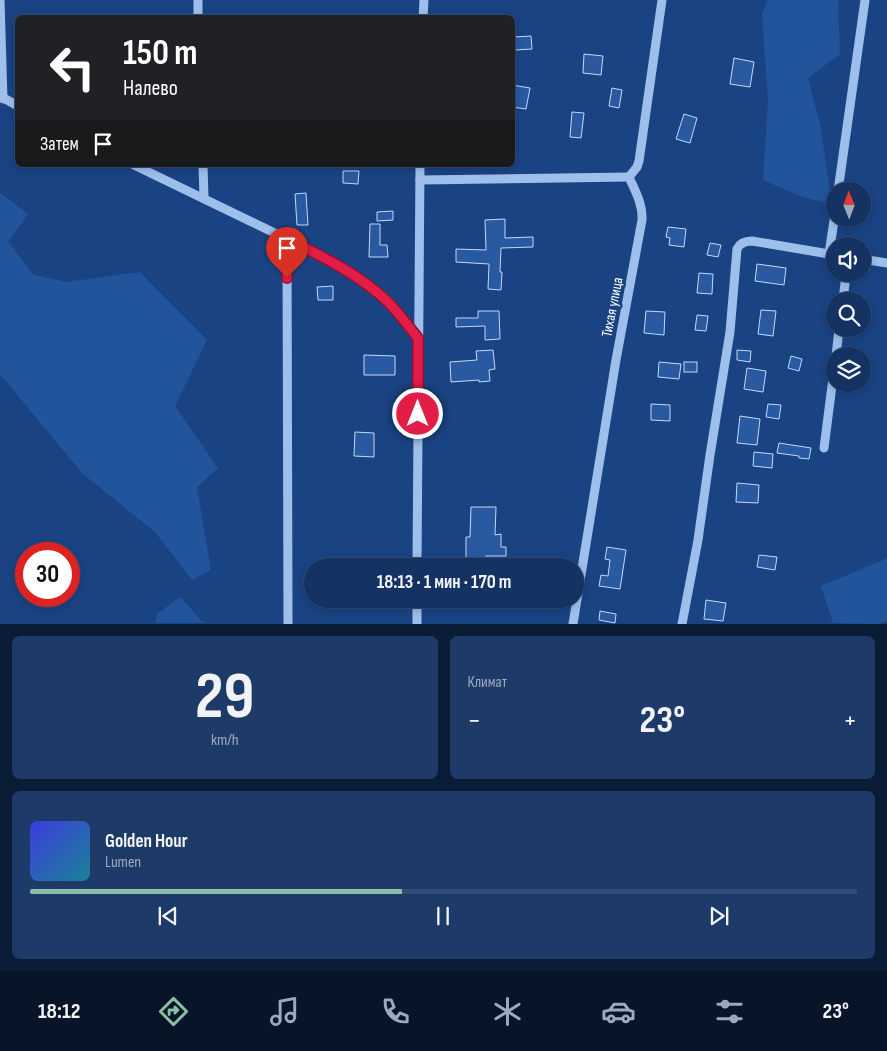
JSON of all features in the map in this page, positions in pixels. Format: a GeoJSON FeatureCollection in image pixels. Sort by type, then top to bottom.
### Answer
{"type":"FeatureCollection","features":[{"type":"Feature","properties":{"kind":"street"},"geometry":{"type":"LineString","coordinates":[[0,0],[2,97],[15,104]]}},
{"type":"Feature","properties":{"kind":"street"},"geometry":{"type":"LineString","coordinates":[[198,0],[198,15]]}},
{"type":"Feature","properties":{"kind":"street"},"geometry":{"type":"LineString","coordinates":[[423,15],[424,0]]}},
{"type":"Feature","properties":{"kind":"street"},"geometry":{"type":"LineString","coordinates":[[420,180],[629,177],[637,167],[639,160],[662,0]]}},
{"type":"Feature","properties":{"kind":"street"},"geometry":{"type":"LineString","coordinates":[[839,182],[865,0]]}},
{"type":"Feature","properties":{"kind":"street"},"geometry":{"type":"LineString","coordinates":[[138,167],[324,257],[365,283],[388,302],[418,338]]}},
{"type":"Feature","properties":{"kind":"street"},"geometry":{"type":"LineString","coordinates":[[203,167],[204,198]]}},
{"type":"Feature","properties":{"kind":"street"},"geometry":{"type":"LineString","coordinates":[[417,558],[420,167]]}},
{"type":"Feature","properties":{"kind":"street","name":"Тихая улица"},"geometry":{"type":"LineString","coordinates":[[574,624],[616,360],[642,220],[643,211],[629,177]]}},
{"type":"Feature","properties":{"kind":"street"},"geometry":{"type":"LineString","coordinates":[[287,239],[288,624]]}},
{"type":"Feature","properties":{"kind":"street"},"geometry":{"type":"LineString","coordinates":[[682,624],[698,540],[730,332],[736,249],[743,242],[752,241],[826,253]]}},
{"type":"Feature","properties":{"kind":"street"},"geometry":{"type":"LineString","coordinates":[[871,261],[887,264]]}},
{"type":"Feature","properties":{"kind":"street"},"geometry":{"type":"LineString","coordinates":[[824,448],[831,392]]}},
{"type":"Feature","properties":{"kind":"street"},"geometry":{"type":"LineString","coordinates":[[417,608],[417,624]]}},
{"type":"Feature","properties":{"kind":"shaded area"},"geometry":{"type":"Polygon","coordinates":[[[768,0],[838,0],[840,54],[808,78],[820,124],[829,182],[826,182],[826,203],[802,197],[763,180],[768,100],[762,14],[768,0]]]}},
{"type":"Feature","properties":{"kind":"shaded area"},"geometry":{"type":"Polygon","coordinates":[[[0,193],[28,214],[8,242],[34,275],[66,282],[140,272],[207,340],[175,406],[218,468],[197,487],[211,570],[192,580],[155,532],[82,473],[0,374],[0,193]]]}},
{"type":"Feature","properties":{"kind":"shaded area"},"geometry":{"type":"Polygon","coordinates":[[[887,557],[887,621],[879,624],[833,623],[821,586],[887,557]]]}},
{"type":"Feature","properties":{"kind":"shaded area"},"geometry":{"type":"Polygon","coordinates":[[[180,597],[206,623],[155,623],[157,614],[180,597]]]}},
{"type":"Feature","properties":{"kind":"building"},"geometry":{"type":"Polygon","coordinates":[[[531,36],[532,49],[515,50],[515,37],[531,36]]]}},
{"type":"Feature","properties":{"kind":"building"},"geometry":{"type":"Polygon","coordinates":[[[584,54],[603,56],[601,75],[583,73],[584,54]]]}},
{"type":"Feature","properties":{"kind":"building"},"geometry":{"type":"Polygon","coordinates":[[[734,58],[754,62],[750,87],[730,84],[734,58]]]}},
{"type":"Feature","properties":{"kind":"building"},"geometry":{"type":"Polygon","coordinates":[[[515,86],[530,88],[526,109],[515,107],[515,86]]]}},
{"type":"Feature","properties":{"kind":"building"},"geometry":{"type":"Polygon","coordinates":[[[612,88],[622,90],[619,108],[609,106],[612,88]]]}},
{"type":"Feature","properties":{"kind":"building"},"geometry":{"type":"Polygon","coordinates":[[[572,112],[584,113],[581,138],[570,137],[572,112]]]}},
{"type":"Feature","properties":{"kind":"building"},"geometry":{"type":"Polygon","coordinates":[[[684,114],[697,118],[690,143],[676,139],[684,114]]]}},
{"type":"Feature","properties":{"kind":"building"},"geometry":{"type":"Polygon","coordinates":[[[343,171],[359,171],[358,184],[343,183],[343,171]]]}},
{"type":"Feature","properties":{"kind":"building"},"geometry":{"type":"Polygon","coordinates":[[[306,193],[308,225],[297,225],[295,194],[306,193]]]}},
{"type":"Feature","properties":{"kind":"building"},"geometry":{"type":"Polygon","coordinates":[[[393,211],[393,220],[377,221],[377,212],[393,211]]]}},
{"type":"Feature","properties":{"kind":"building"},"geometry":{"type":"Polygon","coordinates":[[[505,219],[505,238],[533,237],[533,247],[501,248],[501,290],[488,289],[489,264],[456,262],[456,249],[486,250],[485,220],[505,219]]]}},
{"type":"Feature","properties":{"kind":"building"},"geometry":{"type":"Polygon","coordinates":[[[370,224],[380,224],[380,245],[387,245],[388,257],[369,257],[370,224]]]}},
{"type":"Feature","properties":{"kind":"building"},"geometry":{"type":"Polygon","coordinates":[[[668,227],[686,229],[684,247],[669,245],[670,238],[666,237],[668,227]]]}},
{"type":"Feature","properties":{"kind":"building"},"geometry":{"type":"Polygon","coordinates":[[[710,243],[721,245],[718,257],[707,255],[710,243]]]}},
{"type":"Feature","properties":{"kind":"building"},"geometry":{"type":"Polygon","coordinates":[[[757,264],[786,268],[784,285],[755,281],[757,264]]]}},
{"type":"Feature","properties":{"kind":"building"},"geometry":{"type":"Polygon","coordinates":[[[699,273],[713,274],[712,294],[697,293],[699,273]]]}},
{"type":"Feature","properties":{"kind":"building"},"geometry":{"type":"Polygon","coordinates":[[[333,286],[333,300],[318,300],[317,287],[333,286]]]}},
{"type":"Feature","properties":{"kind":"building"},"geometry":{"type":"Polygon","coordinates":[[[761,310],[776,311],[773,336],[758,334],[761,310]]]}},
{"type":"Feature","properties":{"kind":"building"},"geometry":{"type":"Polygon","coordinates":[[[478,311],[499,311],[500,339],[485,340],[485,326],[456,327],[456,318],[478,318],[478,311]]]}},
{"type":"Feature","properties":{"kind":"building"},"geometry":{"type":"Polygon","coordinates":[[[646,311],[665,312],[664,335],[644,333],[646,311]]]}},
{"type":"Feature","properties":{"kind":"building"},"geometry":{"type":"Polygon","coordinates":[[[697,315],[708,316],[706,331],[695,330],[697,315]]]}},
{"type":"Feature","properties":{"kind":"building"},"geometry":{"type":"Polygon","coordinates":[[[493,350],[495,369],[489,370],[490,381],[451,382],[450,362],[477,360],[476,351],[493,350]]]}},
{"type":"Feature","properties":{"kind":"building"},"geometry":{"type":"Polygon","coordinates":[[[737,350],[751,351],[750,362],[737,360],[737,350]]]}},
{"type":"Feature","properties":{"kind":"building"},"geometry":{"type":"Polygon","coordinates":[[[364,355],[395,356],[395,375],[364,375],[364,355]]]}},
{"type":"Feature","properties":{"kind":"building"},"geometry":{"type":"Polygon","coordinates":[[[791,356],[802,359],[799,371],[788,368],[791,356]]]}},
{"type":"Feature","properties":{"kind":"building"},"geometry":{"type":"Polygon","coordinates":[[[659,362],[681,364],[679,379],[658,377],[659,362]]]}},
{"type":"Feature","properties":{"kind":"building"},"geometry":{"type":"Polygon","coordinates":[[[684,362],[697,362],[697,372],[684,372],[684,362]]]}},
{"type":"Feature","properties":{"kind":"building"},"geometry":{"type":"Polygon","coordinates":[[[747,368],[766,371],[763,392],[744,389],[747,368]]]}},
{"type":"Feature","properties":{"kind":"building"},"geometry":{"type":"Polygon","coordinates":[[[651,404],[670,405],[670,421],[651,420],[651,404]]]}},
{"type":"Feature","properties":{"kind":"building"},"geometry":{"type":"Polygon","coordinates":[[[768,404],[781,405],[779,419],[766,417],[768,404]]]}},
{"type":"Feature","properties":{"kind":"building"},"geometry":{"type":"Polygon","coordinates":[[[740,416],[760,419],[757,445],[737,443],[740,416]]]}},
{"type":"Feature","properties":{"kind":"building"},"geometry":{"type":"Polygon","coordinates":[[[355,432],[374,433],[374,457],[354,456],[355,432]]]}},
{"type":"Feature","properties":{"kind":"building"},"geometry":{"type":"Polygon","coordinates":[[[779,443],[811,448],[809,459],[777,453],[779,443]]]}},
{"type":"Feature","properties":{"kind":"building"},"geometry":{"type":"Polygon","coordinates":[[[754,452],[773,454],[772,468],[753,466],[754,452]]]}},
{"type":"Feature","properties":{"kind":"building"},"geometry":{"type":"Polygon","coordinates":[[[737,483],[759,485],[758,503],[736,502],[737,483]]]}},
{"type":"Feature","properties":{"kind":"building"},"geometry":{"type":"Polygon","coordinates":[[[471,507],[496,507],[495,535],[501,534],[501,547],[506,547],[506,556],[466,558],[466,537],[470,537],[471,507]]]}},
{"type":"Feature","properties":{"kind":"building"},"geometry":{"type":"Polygon","coordinates":[[[607,547],[626,550],[620,589],[599,586],[601,575],[608,576],[610,560],[605,559],[607,547]]]}},
{"type":"Feature","properties":{"kind":"building"},"geometry":{"type":"Polygon","coordinates":[[[759,555],[777,557],[775,570],[757,567],[759,555]]]}},
{"type":"Feature","properties":{"kind":"building"},"geometry":{"type":"Polygon","coordinates":[[[706,600],[726,603],[723,621],[704,619],[706,600]]]}},
{"type":"Feature","properties":{"kind":"building"},"geometry":{"type":"Polygon","coordinates":[[[600,611],[616,614],[615,623],[599,620],[600,611]]]}},
{"type":"Feature","properties":{"kind":"route"},"geometry":{"type":"LineString","coordinates":[[287,278],[287,239],[324,257],[365,283],[388,302],[418,338],[418,414]]}}]}
